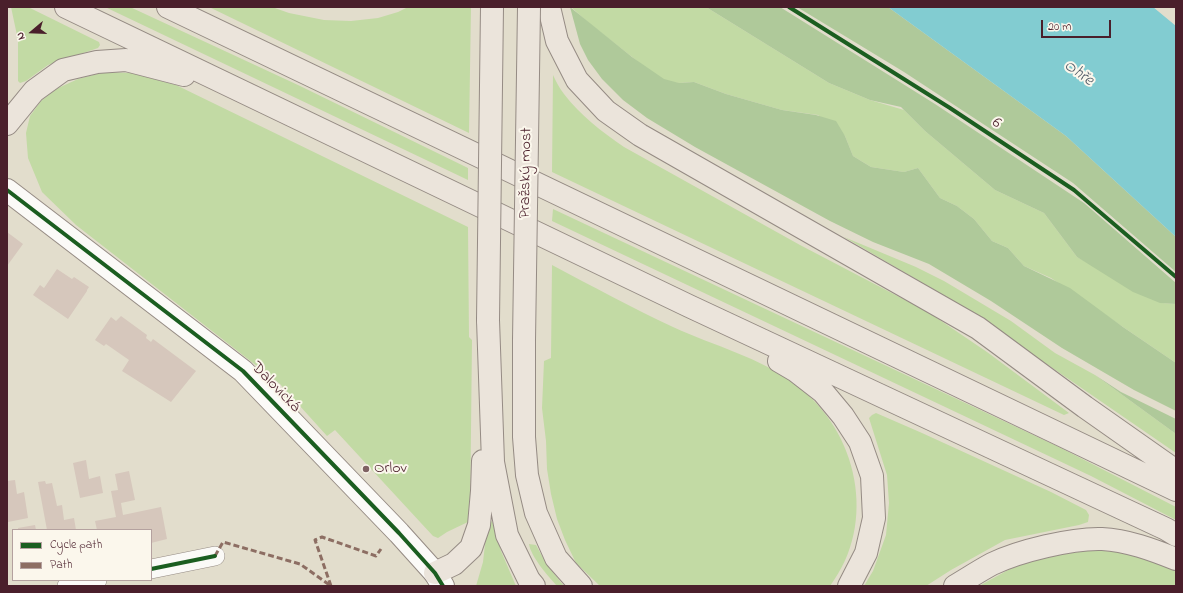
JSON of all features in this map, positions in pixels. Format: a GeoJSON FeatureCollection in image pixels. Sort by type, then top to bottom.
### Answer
{"type":"FeatureCollection","features":[{"type":"Feature","properties":{"kind":"highway"},"geometry":{"type":"LineString","coordinates":[[66,7],[689,306],[1152,522],[1176,535]]}},
{"type":"Feature","properties":{"kind":"highway"},"geometry":{"type":"LineString","coordinates":[[168,7],[1176,490]]}},
{"type":"Feature","properties":{"kind":"highway"},"geometry":{"type":"LineString","coordinates":[[439,579],[471,548],[479,525],[482,492],[488,320],[492,7]]}},
{"type":"Feature","properties":{"kind":"highway","name":"Pražský most"},"geometry":{"type":"LineString","coordinates":[[529,7],[524,340],[524,437],[527,475],[536,513],[556,558],[581,586]]}},
{"type":"Feature","properties":{"kind":"highway"},"geometry":{"type":"LineString","coordinates":[[549,7],[558,41],[576,80],[606,111],[640,135],[978,328],[1085,407],[1176,471]]}},
{"type":"Feature","properties":{"kind":"highway"},"geometry":{"type":"LineString","coordinates":[[7,124],[34,91],[63,70],[96,62],[126,60],[163,69],[250,95]]}},
{"type":"Feature","properties":{"kind":"highway"},"geometry":{"type":"LineString","coordinates":[[689,306],[796,371],[823,392],[860,442],[872,476],[874,518],[866,553],[849,586]]}},
{"type":"Feature","properties":{"kind":"highway"},"geometry":{"type":"LineString","coordinates":[[488,320],[494,469],[507,535],[529,580],[534,586]]}},
{"type":"Feature","properties":{"kind":"highway"},"geometry":{"type":"LineString","coordinates":[[955,586],[993,564],[1028,551],[1070,542],[1102,539],[1133,545],[1176,559]]}},
{"type":"Feature","properties":{"kind":"street","name":"Dalovická"},"geometry":{"type":"LineString","coordinates":[[7,190],[243,371],[393,527],[439,579]]}},
{"type":"Feature","properties":{"kind":"street"},"geometry":{"type":"LineString","coordinates":[[152,569],[215,556]]}},
{"type":"Feature","properties":{"kind":"street"},"geometry":{"type":"LineString","coordinates":[[68,586],[92,581]]}},
{"type":"Feature","properties":{"kind":"green space"},"geometry":{"type":"Polygon","coordinates":[[[11,7],[28,7],[99,42],[100,45],[98,48],[48,65],[26,81],[20,83],[18,81],[18,40],[11,7]]]}},
{"type":"Feature","properties":{"kind":"green space"},"geometry":{"type":"Polygon","coordinates":[[[105,7],[130,7],[298,85],[468,168],[468,180],[105,7]]]}},
{"type":"Feature","properties":{"kind":"green space"},"geometry":{"type":"Polygon","coordinates":[[[209,7],[272,7],[289,13],[324,20],[351,21],[378,18],[398,12],[408,7],[471,7],[469,133],[209,7]]]}},
{"type":"Feature","properties":{"kind":"green space"},"geometry":{"type":"Polygon","coordinates":[[[570,7],[632,57],[664,79],[679,83],[694,82],[726,94],[782,110],[816,115],[836,121],[845,136],[853,156],[871,167],[904,172],[918,168],[940,198],[957,206],[974,219],[992,241],[1008,248],[1024,266],[1070,288],[1123,327],[1176,363],[1176,411],[1134,390],[1062,348],[991,301],[929,264],[873,242],[830,221],[695,147],[647,118],[623,100],[602,79],[588,60],[580,44],[570,7]]]}},
{"type":"Feature","properties":{"kind":"green space"},"geometry":{"type":"Polygon","coordinates":[[[571,7],[706,7],[829,83],[870,100],[904,110],[925,131],[995,190],[1044,213],[1077,257],[1162,303],[1176,304],[1176,363],[1051,278],[1024,266],[1008,248],[992,241],[974,219],[957,206],[940,198],[918,168],[904,172],[871,167],[853,156],[845,136],[818,115],[782,110],[726,94],[694,82],[664,82],[590,24],[571,7]]]}},
{"type":"Feature","properties":{"kind":"green space"},"geometry":{"type":"Polygon","coordinates":[[[706,7],[780,7],[935,104],[1084,203],[1176,283],[1176,304],[1160,303],[1133,292],[1077,257],[1044,213],[995,190],[925,131],[901,107],[870,100],[829,83],[706,7]]]}},
{"type":"Feature","properties":{"kind":"green space"},"geometry":{"type":"Polygon","coordinates":[[[797,7],[888,7],[1066,136],[1176,237],[1176,272],[1073,183],[904,72],[797,7]]]}},
{"type":"Feature","properties":{"kind":"green space"},"geometry":{"type":"Polygon","coordinates":[[[105,72],[132,73],[176,85],[468,227],[469,337],[472,340],[470,521],[438,538],[433,536],[335,430],[327,436],[280,384],[76,225],[42,192],[28,158],[26,133],[30,116],[41,101],[56,89],[78,79],[105,72]]]}},
{"type":"Feature","properties":{"kind":"green space"},"geometry":{"type":"Polygon","coordinates":[[[553,75],[562,92],[570,102],[584,116],[624,147],[800,245],[928,312],[987,352],[1069,413],[1064,415],[552,172],[553,75]]]}},
{"type":"Feature","properties":{"kind":"green space"},"geometry":{"type":"Polygon","coordinates":[[[553,209],[1061,448],[1176,507],[1176,520],[1091,476],[552,221],[553,209]]]}},
{"type":"Feature","properties":{"kind":"green space"},"geometry":{"type":"Polygon","coordinates":[[[844,237],[916,267],[944,281],[1011,321],[1055,353],[1095,375],[1176,434],[1176,453],[1051,367],[933,289],[844,237]]]}},
{"type":"Feature","properties":{"kind":"green space"},"geometry":{"type":"Polygon","coordinates":[[[552,265],[627,305],[673,327],[752,359],[782,375],[796,385],[817,404],[834,427],[847,452],[854,479],[857,507],[854,534],[845,561],[830,586],[600,586],[576,563],[557,519],[551,494],[547,469],[546,441],[542,408],[544,361],[551,358],[552,265]]]}},
{"type":"Feature","properties":{"kind":"green space"},"geometry":{"type":"Polygon","coordinates":[[[1095,375],[1121,392],[1176,419],[1176,434],[1095,375]]]}},
{"type":"Feature","properties":{"kind":"green space"},"geometry":{"type":"Polygon","coordinates":[[[876,413],[1051,492],[1086,510],[1089,515],[1088,522],[1005,540],[951,570],[926,586],[864,586],[873,571],[886,535],[889,503],[887,475],[869,418],[876,413]]]}},
{"type":"Feature","properties":{"kind":"green space"},"geometry":{"type":"Polygon","coordinates":[[[491,521],[495,525],[501,551],[516,586],[476,586],[483,562],[487,527],[491,521]]]}},
{"type":"Feature","properties":{"kind":"green space"},"geometry":{"type":"Polygon","coordinates":[[[529,544],[536,545],[547,565],[564,586],[557,586],[549,577],[536,560],[529,544]]]}},
{"type":"Feature","properties":{"kind":"green space"},"geometry":{"type":"Polygon","coordinates":[[[1093,550],[1143,556],[1176,570],[1176,586],[979,586],[1010,569],[1044,557],[1093,550]]]}},
{"type":"Feature","properties":{"kind":"water","name":"Ohře"},"geometry":{"type":"Polygon","coordinates":[[[888,7],[1153,7],[1176,26],[1176,237],[1066,136],[888,7]]]}},
{"type":"Feature","properties":{"kind":"building"},"geometry":{"type":"Polygon","coordinates":[[[7,232],[23,244],[7,266],[7,232]]]}},
{"type":"Feature","properties":{"kind":"building"},"geometry":{"type":"Polygon","coordinates":[[[57,269],[72,279],[74,277],[89,287],[68,319],[33,295],[40,285],[44,288],[57,269]]]}},
{"type":"Feature","properties":{"kind":"building"},"geometry":{"type":"Polygon","coordinates":[[[121,316],[147,335],[146,338],[151,342],[153,339],[196,371],[171,402],[122,371],[129,360],[106,344],[104,346],[95,340],[111,317],[116,321],[121,316]]]}},
{"type":"Feature","properties":{"kind":"building"},"geometry":{"type":"Polygon","coordinates":[[[86,460],[89,479],[100,476],[103,493],[80,498],[73,463],[86,460]]]}},
{"type":"Feature","properties":{"kind":"building"},"geometry":{"type":"Polygon","coordinates":[[[129,471],[135,500],[121,503],[123,515],[161,507],[167,539],[152,543],[152,529],[97,529],[95,521],[116,517],[111,491],[118,490],[115,474],[129,471]]]}},
{"type":"Feature","properties":{"kind":"building"},"geometry":{"type":"Polygon","coordinates":[[[15,480],[17,494],[24,492],[28,518],[8,522],[7,481],[15,480]]]}},
{"type":"Feature","properties":{"kind":"building"},"geometry":{"type":"Polygon","coordinates":[[[45,481],[46,484],[52,483],[57,506],[62,505],[64,520],[74,518],[76,529],[47,529],[38,482],[45,481]]]}},
{"type":"Feature","properties":{"kind":"building"},"geometry":{"type":"Polygon","coordinates":[[[35,525],[36,529],[18,529],[35,525]]]}},
{"type":"Feature","properties":{"kind":"marked path"},"geometry":{"type":"LineString","coordinates":[[331,586],[315,540],[322,537],[376,556],[381,549]]}},
{"type":"Feature","properties":{"kind":"marked path"},"geometry":{"type":"LineString","coordinates":[[215,556],[223,542],[300,564],[331,586]]}},
{"type":"Feature","properties":{"kind":"cycle path","name":"6"},"geometry":{"type":"LineString","coordinates":[[789,7],[950,108],[1074,190],[1176,277]]}},
{"type":"Feature","properties":{"kind":"cycle path"},"geometry":{"type":"LineString","coordinates":[[7,190],[243,371],[399,533],[435,573],[443,586]]}},
{"type":"Feature","properties":{"kind":"cycle path"},"geometry":{"type":"LineString","coordinates":[[152,569],[215,556]]}},
{"type":"Feature","properties":{"kind":"place","name":"Orlov"},"geometry":{"type":"Point","coordinates":[366,469]}}]}
